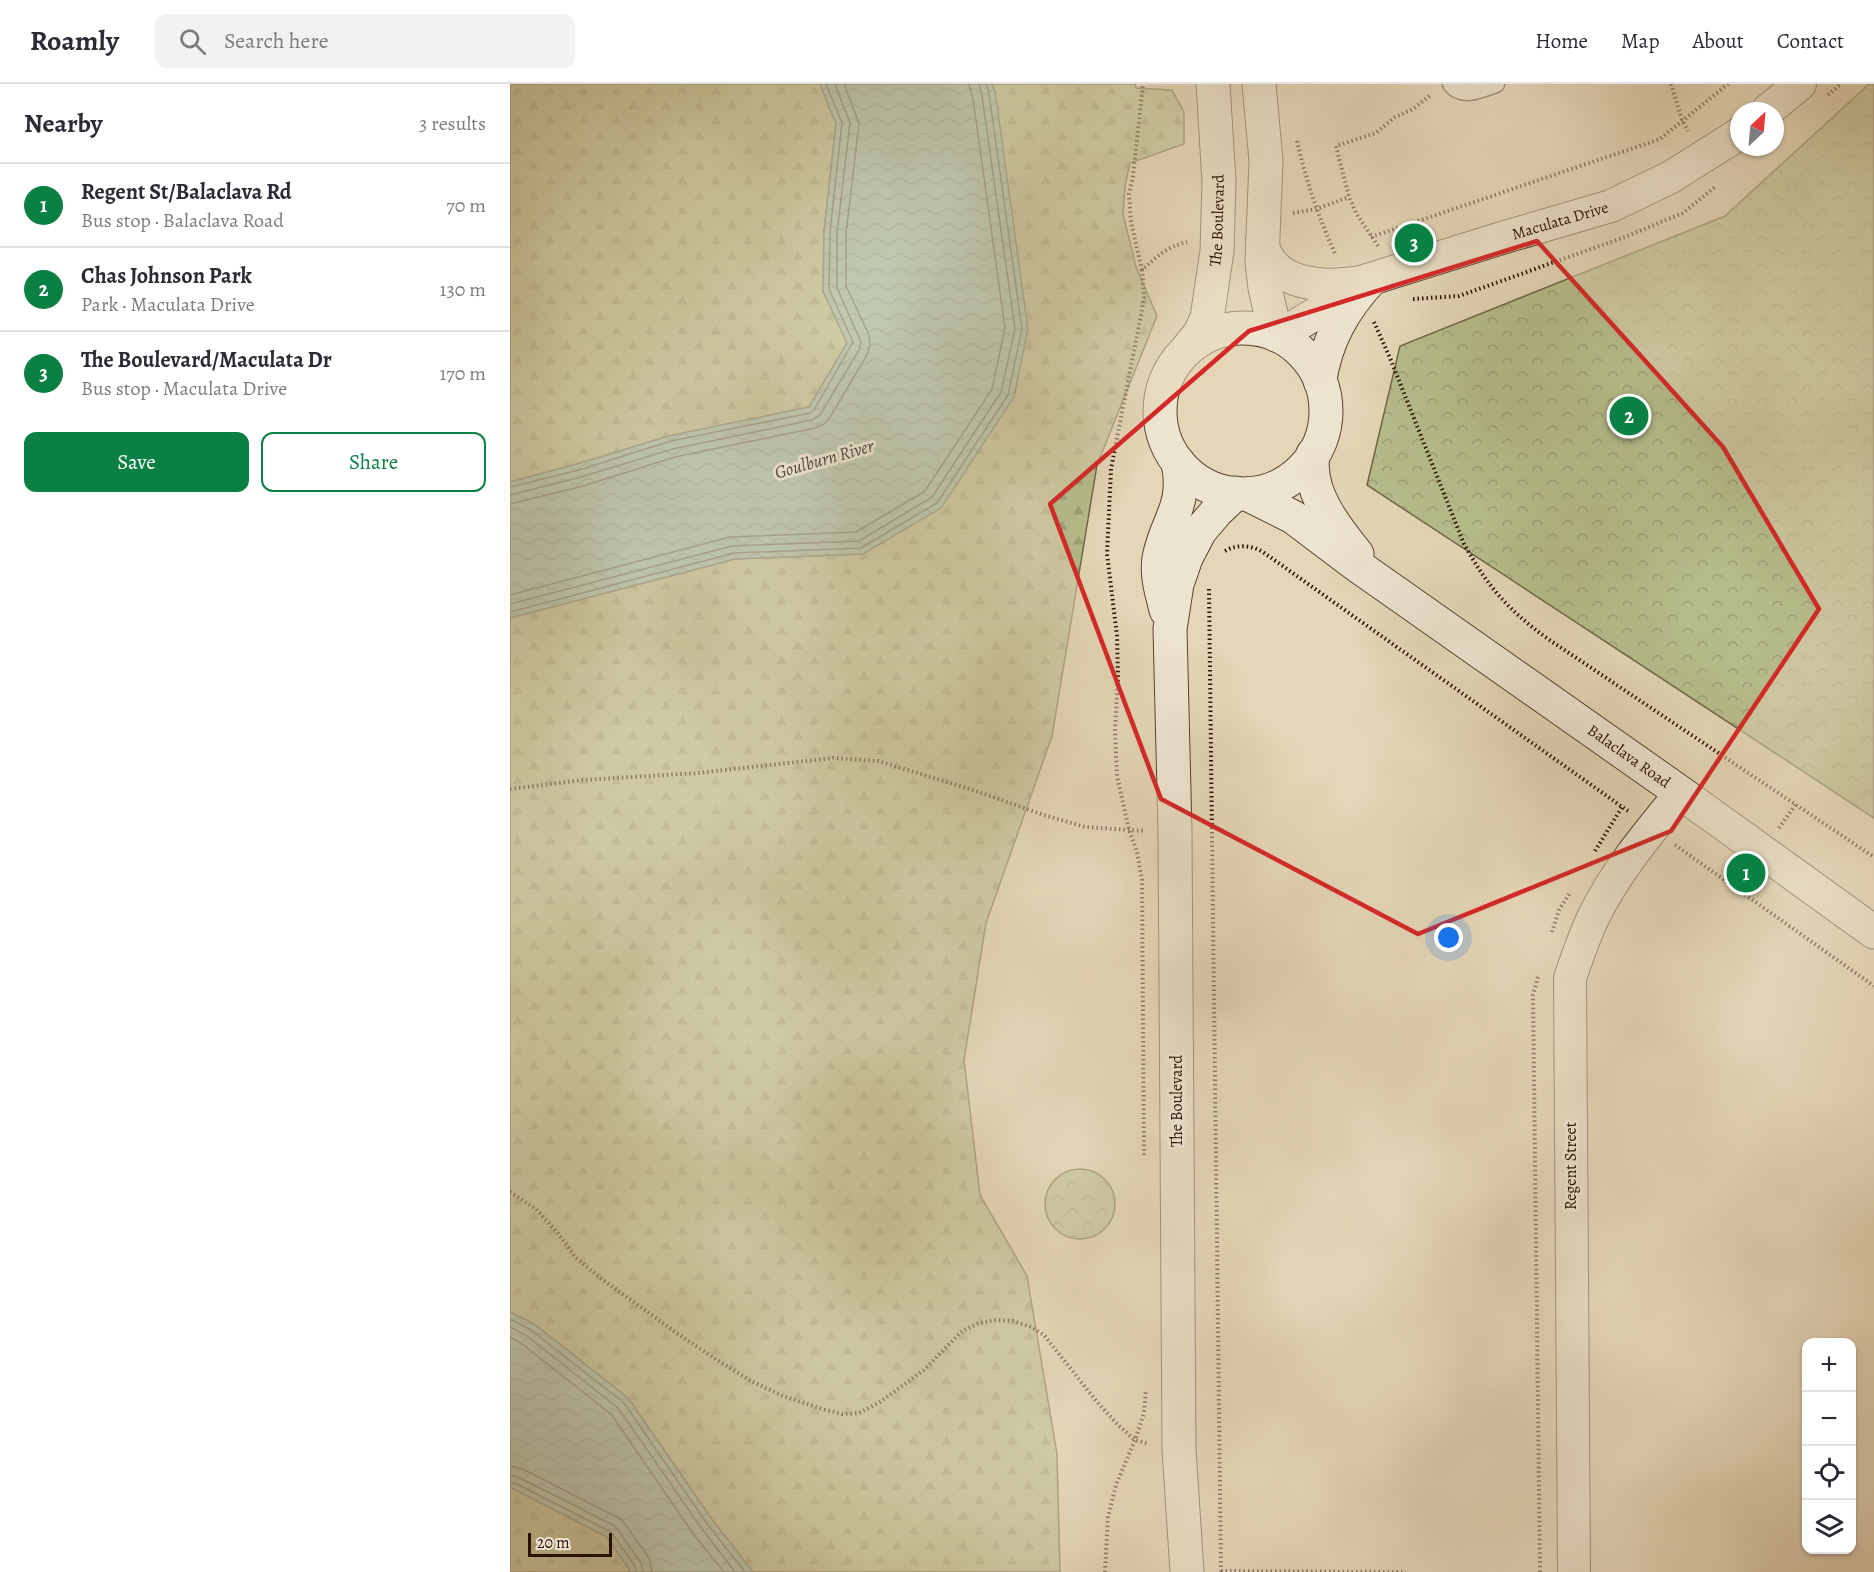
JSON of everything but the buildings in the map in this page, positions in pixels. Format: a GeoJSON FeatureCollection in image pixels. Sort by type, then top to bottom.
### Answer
{"type":"FeatureCollection","features":[{"type":"Feature","properties":{"kind":"street","name":"The Boulevard"},"geometry":{"type":"LineString","coordinates":[[1185,351],[1200,333],[1207,318],[1217,251],[1219,182],[1213,84]]}},
{"type":"Feature","properties":{"kind":"street"},"geometry":{"type":"LineString","coordinates":[[1259,84],[1266,161],[1262,262],[1265,288],[1277,336]]}},
{"type":"Feature","properties":{"kind":"street"},"geometry":{"type":"LineString","coordinates":[[1778,102],[1800,84]]}},
{"type":"Feature","properties":{"kind":"street","name":"Maculata Drive"},"geometry":{"type":"LineString","coordinates":[[1277,336],[1368,282],[1611,206],[1671,177],[1730,140]]}},
{"type":"Feature","properties":{"kind":"street","name":"Maculata Drive"},"geometry":{"type":"LineString","coordinates":[[1262,241],[1268,258],[1275,267],[1282,273],[1301,281],[1321,284],[1368,282]]}},
{"type":"Feature","properties":{"kind":"street"},"geometry":{"type":"LineString","coordinates":[[1320,382],[1329,343],[1337,325],[1368,282]]}},
{"type":"Feature","properties":{"kind":"street"},"geometry":{"type":"LineString","coordinates":[[1230,329],[1256,329],[1277,336],[1295,347],[1305,357],[1320,382],[1325,406],[1321,437],[1305,465],[1285,482],[1267,490],[1241,493],[1225,492],[1203,484],[1185,470],[1165,438],[1160,412],[1166,379],[1185,351],[1206,337],[1230,329]]}},
{"type":"Feature","properties":{"kind":"street","name":"Balaclava Road"},"geometry":{"type":"LineString","coordinates":[[1313,454],[1314,482],[1323,504],[1344,537],[1383,583]]}},
{"type":"Feature","properties":{"kind":"street","name":"The Boulevard"},"geometry":{"type":"LineString","coordinates":[[1170,629],[1161,589],[1159,565],[1164,541],[1180,499],[1181,483],[1178,462]]}},
{"type":"Feature","properties":{"kind":"street","name":"The Boulevard"},"geometry":{"type":"LineString","coordinates":[[1187,1572],[1179,1449],[1175,832],[1170,629],[1177,584],[1189,550],[1206,524],[1241,493]]}},
{"type":"Feature","properties":{"kind":"street","name":"Balaclava Road"},"geometry":{"type":"LineString","coordinates":[[1241,493],[1293,517],[1350,560],[1874,932]]}},
{"type":"Feature","properties":{"kind":"street","name":"Regent Street"},"geometry":{"type":"LineString","coordinates":[[1574,1572],[1570,978],[1593,918],[1621,871],[1681,793]]}},
{"type":"Feature","properties":{"kind":"lane"},"geometry":{"type":"LineString","coordinates":[[1443,87],[1465,92],[1496,84]]}},
{"type":"Feature","properties":{"kind":"path"},"geometry":{"type":"LineString","coordinates":[[1142,270],[1131,222],[1129,194],[1143,84]]}},
{"type":"Feature","properties":{"kind":"path"},"geometry":{"type":"LineString","coordinates":[[1671,84],[1682,120],[1703,156]]}},
{"type":"Feature","properties":{"kind":"path"},"geometry":{"type":"LineString","coordinates":[[1371,237],[1660,139],[1728,84]]}},
{"type":"Feature","properties":{"kind":"path"},"geometry":{"type":"LineString","coordinates":[[1443,87],[1413,109],[1395,117],[1376,133],[1336,146],[1349,197],[1356,213],[1385,255],[1368,282],[1370,313],[1464,544],[1480,572],[1501,600],[1548,639],[1874,856]]}},
{"type":"Feature","properties":{"kind":"path"},"geometry":{"type":"LineString","coordinates":[[1295,130],[1307,184],[1341,268],[1368,282]]}},
{"type":"Feature","properties":{"kind":"path"},"geometry":{"type":"LineString","coordinates":[[1316,209],[1349,197]]}},
{"type":"Feature","properties":{"kind":"path"},"geometry":{"type":"LineString","coordinates":[[1223,553],[1239,546],[1257,548],[1874,986]]}},
{"type":"Feature","properties":{"kind":"path"},"geometry":{"type":"LineString","coordinates":[[1209,577],[1221,1572],[1406,1572]]}},
{"type":"Feature","properties":{"kind":"path"},"geometry":{"type":"LineString","coordinates":[[510,789],[583,780],[698,773],[833,758],[878,761],[1085,827],[1175,832]]}},
{"type":"Feature","properties":{"kind":"path"},"geometry":{"type":"LineString","coordinates":[[510,1192],[536,1209],[576,1258],[603,1280],[708,1354],[783,1396],[842,1414],[859,1413],[880,1402],[924,1370],[962,1331],[994,1320],[1013,1321],[1031,1327],[1044,1335],[1096,1402],[1135,1440],[1157,1447],[1179,1449]]}},
{"type":"Feature","properties":{"kind":"highlighted area"},"geometry":{"type":"Polygon","coordinates":[[[1537,241],[1723,447],[1819,609],[1671,831],[1418,934],[1161,799],[1050,504],[1249,331],[1537,241]]]}},
{"type":"Feature","properties":{"kind":"green space"},"geometry":{"type":"Polygon","coordinates":[[[510,84],[820,84],[836,123],[824,232],[823,291],[848,342],[810,407],[669,436],[510,482],[510,84]]]}},
{"type":"Feature","properties":{"kind":"green space"},"geometry":{"type":"Polygon","coordinates":[[[991,84],[1135,84],[1136,88],[1172,90],[1184,112],[1184,144],[1130,163],[1125,186],[1123,214],[1136,267],[1157,316],[1097,465],[1052,736],[986,923],[964,1060],[980,1195],[1027,1276],[1057,1454],[1060,1572],[753,1572],[713,1521],[628,1398],[534,1324],[510,1312],[510,618],[735,559],[863,554],[995,91],[991,84]]]}},
{"type":"Feature","properties":{"kind":"green space"},"geometry":{"type":"Polygon","coordinates":[[[1869,84],[1874,84],[1874,818],[1367,485],[1400,346],[1725,216],[1869,84]]]}},
{"type":"Feature","properties":{"kind":"green space"},"geometry":{"type":"Polygon","coordinates":[[[1080,1169],[1093,1172],[1105,1179],[1112,1191],[1115,1204],[1112,1217],[1105,1229],[1093,1236],[1080,1239],[1067,1236],[1055,1229],[1048,1217],[1045,1204],[1048,1191],[1055,1179],[1067,1172],[1080,1169]]]}},
{"type":"Feature","properties":{"kind":"green space"},"geometry":{"type":"Polygon","coordinates":[[[510,1487],[607,1537],[631,1572],[510,1572],[510,1487]]]}},
{"type":"Feature","properties":{"kind":"water","name":"Goulburn River"},"geometry":{"type":"Polygon","coordinates":[[[820,84],[991,84],[995,91],[1028,329],[1014,397],[941,508],[863,554],[735,559],[510,618],[510,482],[669,436],[809,407],[847,343],[823,291],[824,232],[836,124],[820,84]]]}},
{"type":"Feature","properties":{"kind":"water"},"geometry":{"type":"Polygon","coordinates":[[[510,1312],[534,1324],[628,1398],[713,1521],[753,1572],[631,1572],[607,1537],[510,1487],[510,1312]]]}},
{"type":"Feature","properties":{"kind":"place","name":"The Boulevard/Maculata Dr"},"geometry":{"type":"Point","coordinates":[1414,243]}},
{"type":"Feature","properties":{"kind":"place","name":"Chas Johnson Park"},"geometry":{"type":"Point","coordinates":[1629,416]}},
{"type":"Feature","properties":{"kind":"place","name":"Regent St/Balaclava Rd"},"geometry":{"type":"Point","coordinates":[1746,873]}}]}
